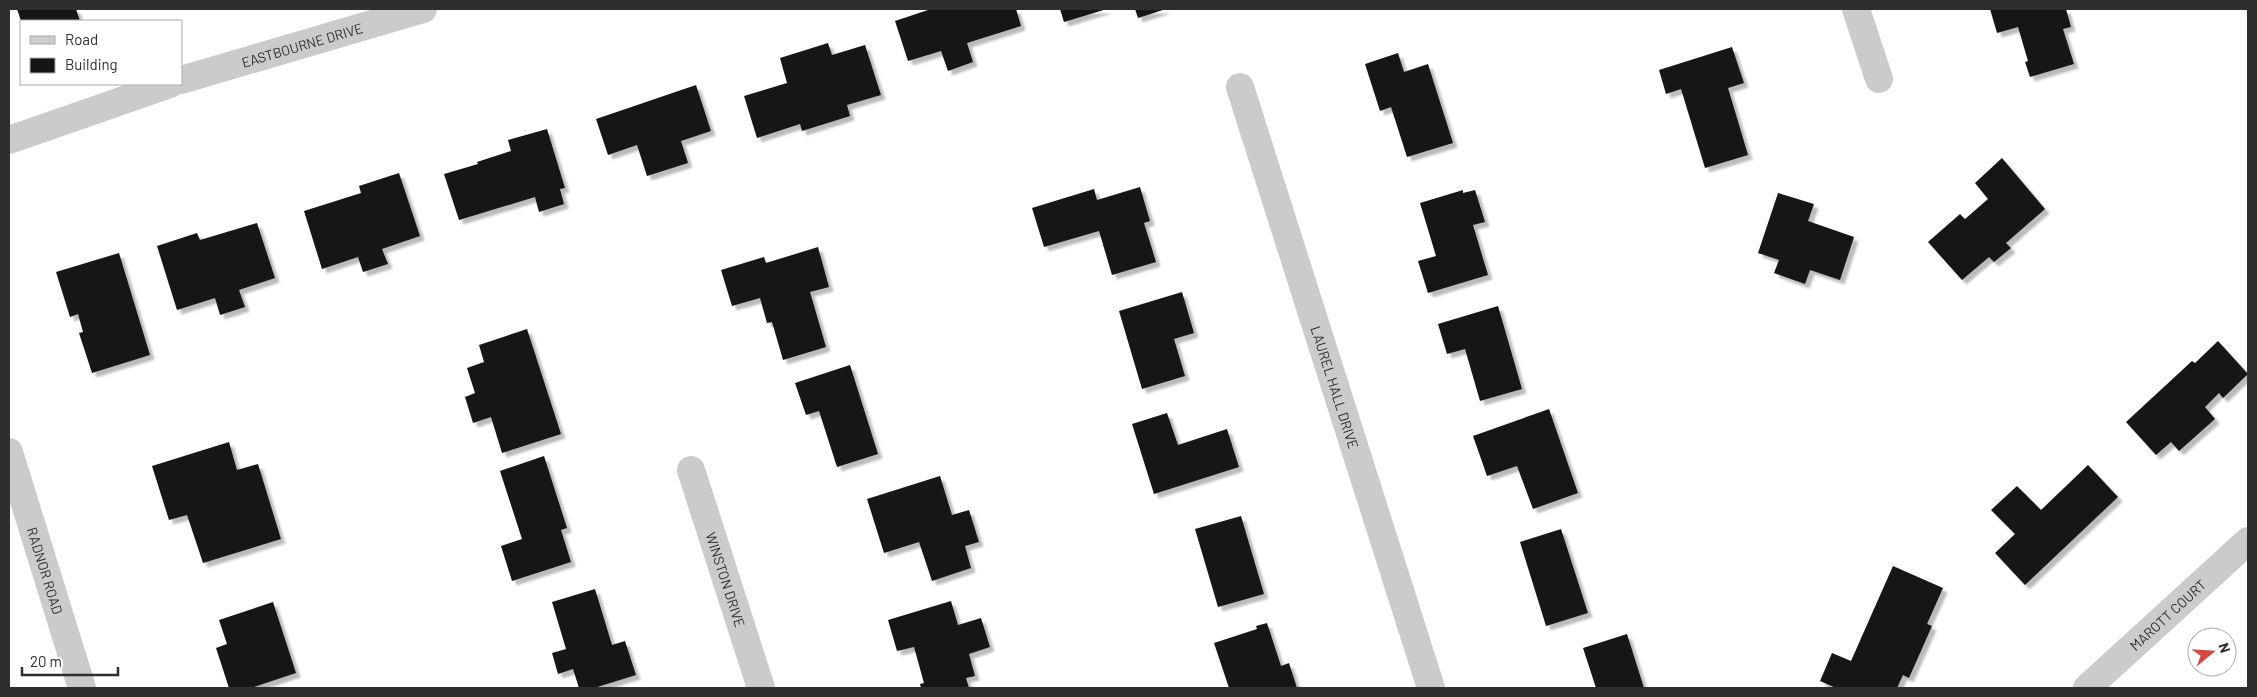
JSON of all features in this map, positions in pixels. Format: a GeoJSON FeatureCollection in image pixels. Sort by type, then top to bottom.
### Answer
{"type":"FeatureCollection","features":[{"type":"Feature","properties":{"kind":"street","name":"EASTBOURNE DRIVE"},"geometry":{"type":"LineString","coordinates":[[182,80],[423,9]]}},
{"type":"Feature","properties":{"kind":"street"},"geometry":{"type":"LineString","coordinates":[[1856,9],[1879,79]]}},
{"type":"Feature","properties":{"kind":"street"},"geometry":{"type":"LineString","coordinates":[[9,140],[167,85]]}},
{"type":"Feature","properties":{"kind":"street","name":"LAUREL HALL DRIVE"},"geometry":{"type":"LineString","coordinates":[[1240,87],[1431,688]]}},
{"type":"Feature","properties":{"kind":"street","name":"RADNOR ROAD"},"geometry":{"type":"LineString","coordinates":[[9,452],[82,688]]}},
{"type":"Feature","properties":{"kind":"street","name":"WINSTON DRIVE"},"geometry":{"type":"LineString","coordinates":[[691,470],[761,688]]}},
{"type":"Feature","properties":{"kind":"street","name":"MAROTT COURT"},"geometry":{"type":"LineString","coordinates":[[2087,688],[2248,541]]}},
{"type":"Feature","properties":{"kind":"building"},"geometry":{"type":"Polygon","coordinates":[[[17,9],[76,9],[80,20],[21,20],[17,9]]]}},
{"type":"Feature","properties":{"kind":"building"},"geometry":{"type":"Polygon","coordinates":[[[928,9],[1016,9],[1021,26],[967,43],[973,62],[948,71],[941,51],[908,61],[895,21],[928,9]]]}},
{"type":"Feature","properties":{"kind":"building"},"geometry":{"type":"Polygon","coordinates":[[[1060,9],[1107,9],[1064,22],[1060,9]]]}},
{"type":"Feature","properties":{"kind":"building"},"geometry":{"type":"Polygon","coordinates":[[[1135,9],[1166,9],[1138,18],[1135,9]]]}},
{"type":"Feature","properties":{"kind":"building"},"geometry":{"type":"Polygon","coordinates":[[[1990,9],[2066,9],[2071,27],[2063,29],[2074,64],[2030,77],[2025,62],[2028,61],[2018,27],[1997,33],[1990,9]]]}},
{"type":"Feature","properties":{"kind":"building"},"geometry":{"type":"Polygon","coordinates":[[[828,43],[832,55],[865,45],[881,95],[847,105],[850,116],[802,131],[800,124],[757,138],[744,96],[787,83],[780,58],[828,43]]]}},
{"type":"Feature","properties":{"kind":"building"},"geometry":{"type":"Polygon","coordinates":[[[1732,47],[1744,83],[1728,88],[1748,155],[1705,168],[1681,89],[1666,94],[1659,70],[1732,47]]]}},
{"type":"Feature","properties":{"kind":"building"},"geometry":{"type":"Polygon","coordinates":[[[1398,53],[1404,72],[1428,64],[1453,143],[1407,157],[1391,107],[1380,111],[1365,64],[1398,53]]]}},
{"type":"Feature","properties":{"kind":"building"},"geometry":{"type":"Polygon","coordinates":[[[696,85],[711,131],[681,141],[688,163],[647,176],[637,145],[608,155],[596,119],[696,85]]]}},
{"type":"Feature","properties":{"kind":"building"},"geometry":{"type":"Polygon","coordinates":[[[547,129],[565,188],[560,189],[564,204],[539,212],[535,197],[459,220],[444,174],[478,164],[477,162],[511,151],[508,140],[547,129]]]}},
{"type":"Feature","properties":{"kind":"building"},"geometry":{"type":"Polygon","coordinates":[[[2002,158],[2045,209],[2006,243],[2011,248],[1994,262],[1989,257],[1962,280],[1928,242],[1960,214],[1965,219],[1988,199],[1975,183],[2002,158]]]}},
{"type":"Feature","properties":{"kind":"building"},"geometry":{"type":"Polygon","coordinates":[[[399,173],[420,236],[382,249],[388,264],[363,272],[358,257],[322,269],[304,211],[361,193],[359,186],[399,173]]]}},
{"type":"Feature","properties":{"kind":"building"},"geometry":{"type":"Polygon","coordinates":[[[1140,187],[1150,221],[1144,223],[1156,262],[1112,275],[1099,231],[1044,247],[1032,208],[1094,189],[1097,200],[1140,187]]]}},
{"type":"Feature","properties":{"kind":"building"},"geometry":{"type":"Polygon","coordinates":[[[1463,190],[1463,193],[1475,190],[1485,222],[1473,225],[1488,275],[1428,293],[1418,261],[1436,256],[1420,203],[1463,190]]]}},
{"type":"Feature","properties":{"kind":"building"},"geometry":{"type":"Polygon","coordinates":[[[1778,193],[1814,204],[1808,221],[1854,237],[1840,280],[1810,270],[1805,284],[1774,273],[1779,260],[1758,253],[1778,193]]]}},
{"type":"Feature","properties":{"kind":"building"},"geometry":{"type":"Polygon","coordinates":[[[257,223],[275,278],[239,290],[245,307],[220,315],[215,298],[177,310],[157,246],[197,233],[200,240],[257,223]]]}},
{"type":"Feature","properties":{"kind":"building"},"geometry":{"type":"Polygon","coordinates":[[[818,247],[829,287],[810,292],[826,347],[783,360],[772,322],[767,323],[760,298],[732,306],[721,270],[764,257],[766,263],[818,247]]]}},
{"type":"Feature","properties":{"kind":"building"},"geometry":{"type":"Polygon","coordinates":[[[119,253],[150,355],[92,373],[79,333],[83,332],[78,314],[70,317],[56,272],[119,253]]]}},
{"type":"Feature","properties":{"kind":"building"},"geometry":{"type":"Polygon","coordinates":[[[1182,292],[1194,333],[1174,339],[1185,376],[1142,389],[1119,311],[1182,292]]]}},
{"type":"Feature","properties":{"kind":"building"},"geometry":{"type":"Polygon","coordinates":[[[1498,306],[1522,389],[1480,401],[1465,349],[1447,354],[1438,324],[1498,306]]]}},
{"type":"Feature","properties":{"kind":"building"},"geometry":{"type":"Polygon","coordinates":[[[527,329],[561,434],[502,453],[491,417],[473,423],[465,397],[475,393],[467,368],[484,362],[479,345],[527,329]]]}},
{"type":"Feature","properties":{"kind":"building"},"geometry":{"type":"Polygon","coordinates":[[[2218,341],[2248,374],[2223,398],[2219,393],[2205,407],[2215,419],[2179,451],[2171,442],[2156,455],[2126,422],[2192,361],[2195,363],[2218,341]]]}},
{"type":"Feature","properties":{"kind":"building"},"geometry":{"type":"Polygon","coordinates":[[[850,365],[878,454],[837,467],[819,411],[806,415],[795,383],[850,365]]]}},
{"type":"Feature","properties":{"kind":"building"},"geometry":{"type":"Polygon","coordinates":[[[1549,409],[1578,493],[1533,509],[1517,466],[1487,476],[1473,436],[1549,409]]]}},
{"type":"Feature","properties":{"kind":"building"},"geometry":{"type":"Polygon","coordinates":[[[1167,413],[1178,445],[1227,429],[1239,467],[1154,494],[1132,424],[1167,413]]]}},
{"type":"Feature","properties":{"kind":"building"},"geometry":{"type":"Polygon","coordinates":[[[229,442],[237,470],[258,464],[281,539],[203,563],[187,515],[169,520],[152,466],[229,442]]]}},
{"type":"Feature","properties":{"kind":"building"},"geometry":{"type":"Polygon","coordinates":[[[544,456],[567,528],[561,530],[571,562],[512,581],[501,546],[522,539],[500,471],[544,456]]]}},
{"type":"Feature","properties":{"kind":"building"},"geometry":{"type":"Polygon","coordinates":[[[2088,465],[2118,497],[2025,585],[1995,553],[2015,534],[1991,510],[2017,486],[2041,510],[2088,465]]]}},
{"type":"Feature","properties":{"kind":"building"},"geometry":{"type":"Polygon","coordinates":[[[940,476],[952,515],[969,510],[979,542],[965,546],[971,568],[932,581],[919,542],[884,553],[867,499],[940,476]]]}},
{"type":"Feature","properties":{"kind":"building"},"geometry":{"type":"Polygon","coordinates":[[[1241,516],[1264,594],[1218,607],[1195,529],[1241,516]]]}},
{"type":"Feature","properties":{"kind":"building"},"geometry":{"type":"Polygon","coordinates":[[[1561,529],[1588,613],[1546,626],[1520,542],[1561,529]]]}},
{"type":"Feature","properties":{"kind":"building"},"geometry":{"type":"Polygon","coordinates":[[[1893,566],[1943,588],[1927,624],[1932,626],[1909,678],[1903,675],[1897,688],[1836,688],[1820,681],[1832,653],[1851,661],[1893,566]]]}},
{"type":"Feature","properties":{"kind":"building"},"geometry":{"type":"Polygon","coordinates":[[[595,589],[612,645],[625,641],[636,675],[594,688],[579,688],[573,669],[558,674],[552,653],[566,649],[552,602],[595,589]]]}},
{"type":"Feature","properties":{"kind":"building"},"geometry":{"type":"Polygon","coordinates":[[[951,601],[958,625],[981,618],[990,647],[969,654],[975,676],[966,678],[969,688],[921,688],[920,684],[924,683],[914,647],[897,651],[888,620],[951,601]]]}},
{"type":"Feature","properties":{"kind":"building"},"geometry":{"type":"Polygon","coordinates":[[[273,602],[296,673],[251,688],[229,688],[216,648],[227,644],[219,620],[273,602]]]}},
{"type":"Feature","properties":{"kind":"building"},"geometry":{"type":"Polygon","coordinates":[[[1267,623],[1281,666],[1289,663],[1297,688],[1229,688],[1214,643],[1257,629],[1256,626],[1267,623]]]}},
{"type":"Feature","properties":{"kind":"building"},"geometry":{"type":"Polygon","coordinates":[[[1627,634],[1644,688],[1596,688],[1583,648],[1627,634]]]}}]}
